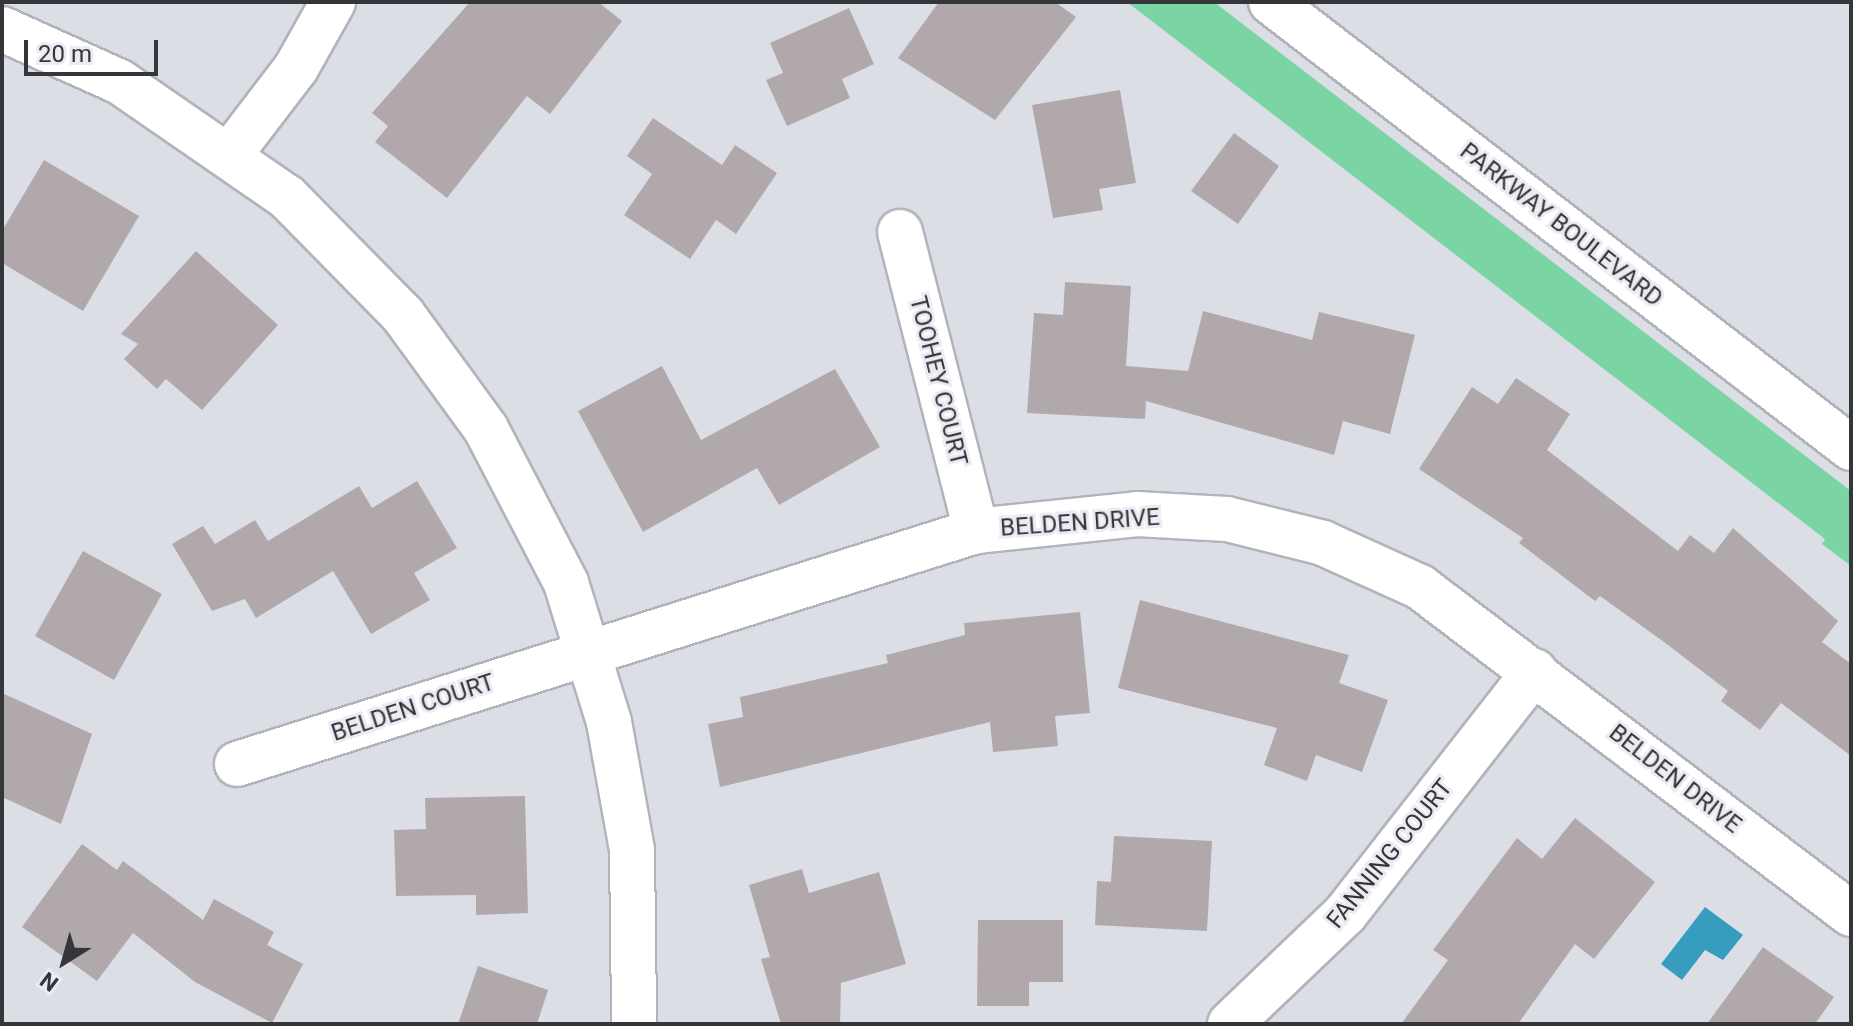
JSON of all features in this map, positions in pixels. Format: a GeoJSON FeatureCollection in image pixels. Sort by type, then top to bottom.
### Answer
{"type":"FeatureCollection","features":[{"type":"Feature","properties":{"kind":"street"},"geometry":{"type":"LineString","coordinates":[[231,153],[296,68],[333,2]]}},
{"type":"Feature","properties":{"kind":"street","name":"PARKWAY BOULEVARD"},"geometry":{"type":"LineString","coordinates":[[1271,2],[1851,448]]}},
{"type":"Feature","properties":{"kind":"street"},"geometry":{"type":"LineString","coordinates":[[2,29],[120,82],[231,153],[353,260],[441,363],[524,494],[589,650],[632,850],[634,1024]]}},
{"type":"Feature","properties":{"kind":"street","name":"TOOHEY COURT"},"geometry":{"type":"LineString","coordinates":[[900,232],[976,531]]}},
{"type":"Feature","properties":{"kind":"street","name":"BELDEN DRIVE"},"geometry":{"type":"LineString","coordinates":[[589,650],[976,531],[1137,514],[1227,519],[1323,543],[1420,587],[1535,671],[1851,914]]}},
{"type":"Feature","properties":{"kind":"street","name":"BELDEN COURT"},"geometry":{"type":"LineString","coordinates":[[237,764],[589,650]]}},
{"type":"Feature","properties":{"kind":"street","name":"FANNING COURT"},"geometry":{"type":"LineString","coordinates":[[1230,1024],[1345,914],[1535,671]]}},
{"type":"Feature","properties":{"kind":"green space"},"geometry":{"type":"Polygon","coordinates":[[[1127,2],[1214,2],[1851,491],[1851,566],[1822,544],[1825,539],[1127,2]]]}},
{"type":"Feature","properties":{"kind":"water"},"geometry":{"type":"Polygon","coordinates":[[[1705,907],[1743,935],[1723,960],[1705,950],[1682,980],[1661,964],[1705,907]]]}},
{"type":"Feature","properties":{"kind":"building"},"geometry":{"type":"Polygon","coordinates":[[[470,2],[598,2],[622,21],[550,114],[527,96],[447,198],[375,142],[388,126],[372,113],[470,2]]]}},
{"type":"Feature","properties":{"kind":"building"},"geometry":{"type":"Polygon","coordinates":[[[939,2],[1055,2],[1076,17],[995,120],[898,58],[939,2]]]}},
{"type":"Feature","properties":{"kind":"building"},"geometry":{"type":"Polygon","coordinates":[[[849,8],[874,64],[842,79],[850,98],[787,126],[766,80],[783,73],[770,43],[849,8]]]}},
{"type":"Feature","properties":{"kind":"building"},"geometry":{"type":"Polygon","coordinates":[[[1120,90],[1136,183],[1099,189],[1103,210],[1053,218],[1032,105],[1120,90]]]}},
{"type":"Feature","properties":{"kind":"building"},"geometry":{"type":"Polygon","coordinates":[[[653,118],[722,165],[735,145],[777,173],[736,234],[716,220],[690,259],[624,215],[652,174],[627,156],[653,118]]]}},
{"type":"Feature","properties":{"kind":"building"},"geometry":{"type":"Polygon","coordinates":[[[1234,133],[1279,166],[1238,224],[1191,191],[1234,133]]]}},
{"type":"Feature","properties":{"kind":"building"},"geometry":{"type":"Polygon","coordinates":[[[44,160],[139,216],[83,311],[2,263],[2,231],[44,160]]]}},
{"type":"Feature","properties":{"kind":"building"},"geometry":{"type":"Polygon","coordinates":[[[196,251],[278,325],[202,410],[166,379],[157,389],[124,359],[138,344],[121,334],[196,251]]]}},
{"type":"Feature","properties":{"kind":"building"},"geometry":{"type":"Polygon","coordinates":[[[1065,282],[1131,286],[1126,366],[1188,371],[1203,311],[1312,340],[1319,312],[1415,335],[1390,434],[1343,421],[1334,455],[1146,401],[1145,419],[1027,413],[1034,313],[1063,315],[1065,282]]]}},
{"type":"Feature","properties":{"kind":"building"},"geometry":{"type":"Polygon","coordinates":[[[662,366],[701,440],[835,369],[880,447],[779,505],[757,468],[643,532],[578,411],[662,366]]]}},
{"type":"Feature","properties":{"kind":"building"},"geometry":{"type":"Polygon","coordinates":[[[1516,378],[1570,414],[1547,450],[1678,551],[1690,535],[1714,553],[1733,528],[1838,621],[1822,642],[1851,664],[1851,756],[1781,703],[1760,730],[1721,701],[1728,691],[1664,642],[1600,596],[1595,601],[1519,543],[1523,538],[1419,469],[1472,387],[1498,404],[1516,378]]]}},
{"type":"Feature","properties":{"kind":"building"},"geometry":{"type":"Polygon","coordinates":[[[417,481],[457,548],[414,573],[430,600],[371,634],[333,571],[256,618],[245,599],[212,611],[172,544],[203,526],[215,544],[255,520],[268,541],[359,486],[372,508],[417,481]]]}},
{"type":"Feature","properties":{"kind":"building"},"geometry":{"type":"Polygon","coordinates":[[[83,551],[162,594],[114,680],[35,636],[83,551]]]}},
{"type":"Feature","properties":{"kind":"building"},"geometry":{"type":"Polygon","coordinates":[[[1140,600],[1349,655],[1339,683],[1388,700],[1362,772],[1316,755],[1307,781],[1264,765],[1277,728],[1118,688],[1140,600]]]}},
{"type":"Feature","properties":{"kind":"building"},"geometry":{"type":"Polygon","coordinates":[[[1080,612],[1090,713],[1055,716],[1058,746],[993,752],[990,722],[720,787],[708,724],[743,717],[740,697],[888,663],[886,655],[965,635],[964,623],[1080,612]]]}},
{"type":"Feature","properties":{"kind":"building"},"geometry":{"type":"Polygon","coordinates":[[[2,693],[92,734],[61,824],[2,797],[2,693]]]}},
{"type":"Feature","properties":{"kind":"building"},"geometry":{"type":"Polygon","coordinates":[[[525,796],[528,913],[476,915],[476,895],[396,896],[394,830],[426,829],[425,798],[525,796]]]}},
{"type":"Feature","properties":{"kind":"building"},"geometry":{"type":"Polygon","coordinates":[[[1575,818],[1655,882],[1594,959],[1575,944],[1518,1024],[1401,1024],[1448,960],[1433,950],[1517,838],[1542,859],[1575,818]]]}},
{"type":"Feature","properties":{"kind":"building"},"geometry":{"type":"Polygon","coordinates":[[[1114,836],[1212,841],[1207,931],[1095,925],[1097,881],[1111,882],[1114,836]]]}},
{"type":"Feature","properties":{"kind":"building"},"geometry":{"type":"Polygon","coordinates":[[[82,844],[117,870],[123,861],[203,920],[214,899],[274,932],[267,945],[303,964],[272,1023],[195,982],[133,933],[97,981],[22,927],[82,844]]]}},
{"type":"Feature","properties":{"kind":"building"},"geometry":{"type":"Polygon","coordinates":[[[802,869],[809,893],[879,872],[906,964],[841,983],[840,1024],[781,1024],[761,959],[770,957],[749,885],[802,869]]]}},
{"type":"Feature","properties":{"kind":"building"},"geometry":{"type":"Polygon","coordinates":[[[978,920],[1063,920],[1063,982],[1029,982],[1029,1006],[977,1006],[978,920]]]}},
{"type":"Feature","properties":{"kind":"building"},"geometry":{"type":"Polygon","coordinates":[[[1763,947],[1834,997],[1815,1024],[1707,1024],[1763,947]]]}},
{"type":"Feature","properties":{"kind":"building"},"geometry":{"type":"Polygon","coordinates":[[[478,966],[548,990],[537,1024],[458,1024],[478,966]]]}}]}
